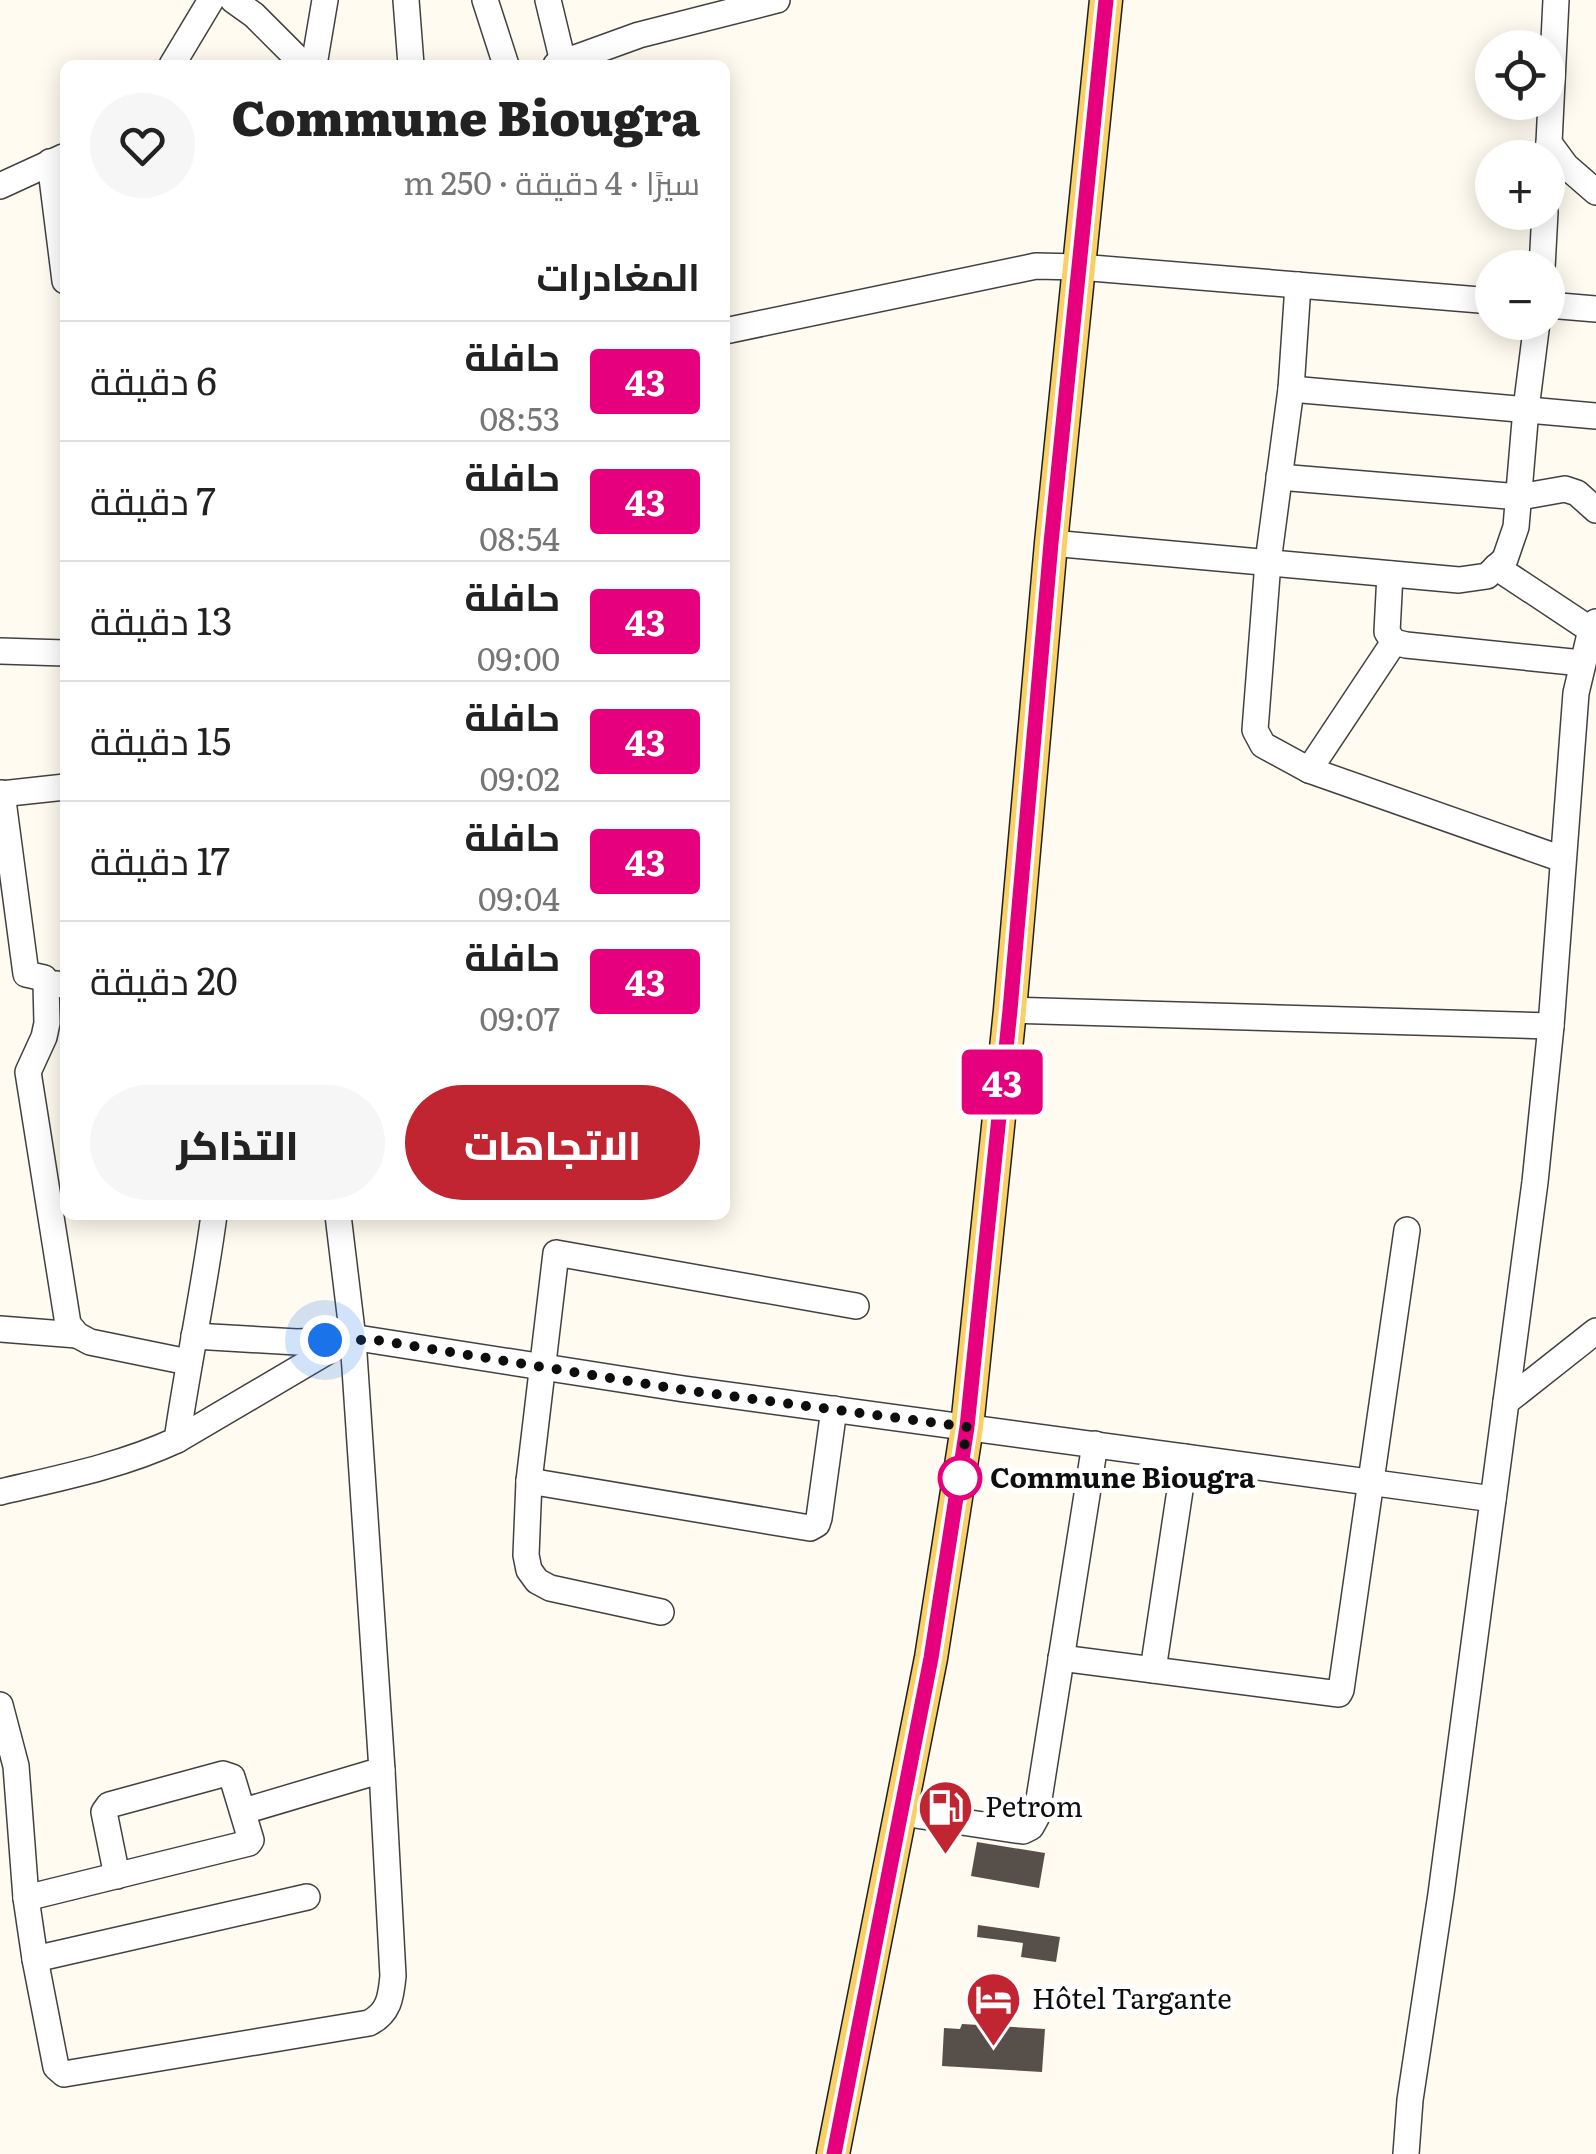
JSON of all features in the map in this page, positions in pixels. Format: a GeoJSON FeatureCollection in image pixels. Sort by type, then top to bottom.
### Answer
{"type":"FeatureCollection","features":[{"type":"Feature","properties":{"kind":"main road"},"geometry":{"type":"LineString","coordinates":[[834,2152],[940,1606],[967,1427],[1106,0]]}},
{"type":"Feature","properties":{"kind":"street"},"geometry":{"type":"LineString","coordinates":[[175,60],[211,0]]}},
{"type":"Feature","properties":{"kind":"street"},"geometry":{"type":"LineString","coordinates":[[232,0],[254,14],[299,60]]}},
{"type":"Feature","properties":{"kind":"street"},"geometry":{"type":"LineString","coordinates":[[315,60],[325,0]]}},
{"type":"Feature","properties":{"kind":"street"},"geometry":{"type":"LineString","coordinates":[[406,0],[411,60]]}},
{"type":"Feature","properties":{"kind":"street"},"geometry":{"type":"LineString","coordinates":[[485,0],[504,60]]}},
{"type":"Feature","properties":{"kind":"street"},"geometry":{"type":"LineString","coordinates":[[548,0],[559,60]]}},
{"type":"Feature","properties":{"kind":"street"},"geometry":{"type":"LineString","coordinates":[[571,60],[639,35],[747,4],[777,0]]}},
{"type":"Feature","properties":{"kind":"street"},"geometry":{"type":"LineString","coordinates":[[1549,140],[1556,0]]}},
{"type":"Feature","properties":{"kind":"street"},"geometry":{"type":"LineString","coordinates":[[0,186],[57,159],[60,205]]}},
{"type":"Feature","properties":{"kind":"street"},"geometry":{"type":"LineString","coordinates":[[1565,165],[1596,192]]}},
{"type":"Feature","properties":{"kind":"street"},"geometry":{"type":"LineString","coordinates":[[730,330],[1017,268],[1055,265],[1475,300]]}},
{"type":"Feature","properties":{"kind":"street"},"geometry":{"type":"LineString","coordinates":[[1298,285],[1291,389],[1268,562],[1254,730],[1263,745],[1310,770],[1562,859]]}},
{"type":"Feature","properties":{"kind":"street"},"geometry":{"type":"LineString","coordinates":[[1565,306],[1596,309]]}},
{"type":"Feature","properties":{"kind":"street"},"geometry":{"type":"LineString","coordinates":[[1051,543],[1459,580],[1487,576],[1505,559],[1516,528],[1535,340]]}},
{"type":"Feature","properties":{"kind":"street"},"geometry":{"type":"LineString","coordinates":[[1291,389],[1596,416]]}},
{"type":"Feature","properties":{"kind":"street"},"geometry":{"type":"LineString","coordinates":[[1279,477],[1520,497],[1565,490],[1577,492],[1596,510]]}},
{"type":"Feature","properties":{"kind":"street"},"geometry":{"type":"LineString","coordinates":[[1406,2154],[1410,2100],[1442,1894],[1535,1182],[1562,859],[1585,733],[1582,663],[1594,626],[1496,567]]}},
{"type":"Feature","properties":{"kind":"street"},"geometry":{"type":"LineString","coordinates":[[1390,574],[1387,632],[1394,642],[1582,663]]}},
{"type":"Feature","properties":{"kind":"street"},"geometry":{"type":"LineString","coordinates":[[1310,770],[1394,642]]}},
{"type":"Feature","properties":{"kind":"street"},"geometry":{"type":"LineString","coordinates":[[0,651],[60,653]]}},
{"type":"Feature","properties":{"kind":"street"},"geometry":{"type":"LineString","coordinates":[[60,788],[1,794],[26,972],[56,984],[44,1036],[28,1072],[68,1324],[77,1336]]}},
{"type":"Feature","properties":{"kind":"street"},"geometry":{"type":"LineString","coordinates":[[1010,1010],[1550,1026]]}},
{"type":"Feature","properties":{"kind":"street"},"geometry":{"type":"LineString","coordinates":[[177,1440],[213,1220]]}},
{"type":"Feature","properties":{"kind":"street"},"geometry":{"type":"LineString","coordinates":[[0,1705],[16,1766],[35,1959],[56,2067],[64,2074],[369,2023],[380,2018],[388,2007],[393,1976],[353,1339],[339,1220]]}},
{"type":"Feature","properties":{"kind":"street"},"geometry":{"type":"LineString","coordinates":[[1061,1658],[1339,1694],[1406,1230]]}},
{"type":"Feature","properties":{"kind":"street"},"geometry":{"type":"LineString","coordinates":[[661,1612],[550,1588],[529,1570],[529,1481],[556,1252],[856,1306]]}},
{"type":"Feature","properties":{"kind":"street"},"geometry":{"type":"LineString","coordinates":[[0,1330],[77,1336],[188,1362]]}},
{"type":"Feature","properties":{"kind":"street"},"geometry":{"type":"LineString","coordinates":[[1506,1402],[1596,1332]]}},
{"type":"Feature","properties":{"kind":"street"},"geometry":{"type":"LineString","coordinates":[[194,1336],[297,1342],[376,1340],[834,1410],[1494,1499]]}},
{"type":"Feature","properties":{"kind":"street"},"geometry":{"type":"LineString","coordinates":[[0,1492],[153,1451],[353,1339]]}},
{"type":"Feature","properties":{"kind":"street"},"geometry":{"type":"LineString","coordinates":[[529,1481],[810,1528],[819,1518],[834,1410]]}},
{"type":"Feature","properties":{"kind":"street"},"geometry":{"type":"LineString","coordinates":[[902,1813],[1023,1831],[1036,1818],[1095,1444]]}},
{"type":"Feature","properties":{"kind":"street"},"geometry":{"type":"LineString","coordinates":[[1153,1670],[1185,1457]]}},
{"type":"Feature","properties":{"kind":"street"},"geometry":{"type":"LineString","coordinates":[[244,1811],[382,1770]]}},
{"type":"Feature","properties":{"kind":"street"},"geometry":{"type":"LineString","coordinates":[[26,1898],[117,1876],[250,1843],[232,1777],[229,1774],[109,1806],[104,1812],[117,1876]]}},
{"type":"Feature","properties":{"kind":"street"},"geometry":{"type":"LineString","coordinates":[[35,1959],[307,1897]]}},
{"type":"Feature","properties":{"kind":"building"},"geometry":{"type":"Polygon","coordinates":[[[977,1842],[1045,1853],[1039,1888],[971,1876],[977,1842]]]}},
{"type":"Feature","properties":{"kind":"building"},"geometry":{"type":"Polygon","coordinates":[[[978,1925],[1060,1937],[1056,1962],[1021,1957],[1023,1943],[977,1937],[978,1925]]]}},
{"type":"Feature","properties":{"kind":"building","name":"Hôtel Targante"},"geometry":{"type":"Polygon","coordinates":[[[962,2024],[1045,2029],[1042,2072],[942,2066],[944,2028],[960,2029],[962,2024]]]}},
{"type":"Feature","properties":{"kind":"bus line","name":"43"},"geometry":{"type":"LineString","coordinates":[[834,2154],[931,1658],[967,1427],[1106,0]]}},
{"type":"Feature","properties":{"kind":"place","name":"Commune Biougra"},"geometry":{"type":"Point","coordinates":[960,1478]}},
{"type":"Feature","properties":{"kind":"place","name":"Petrom"},"geometry":{"type":"Point","coordinates":[946,1856]}},
{"type":"Feature","properties":{"kind":"place","name":"Hôtel Targante"},"geometry":{"type":"Point","coordinates":[993,2048]}},
{"type":"Feature","properties":{"kind":"route"},"geometry":{"type":"LineString","coordinates":[[325,1340],[364,1338],[684,1390],[967,1427],[958,1490],[960,1478]]}}]}
